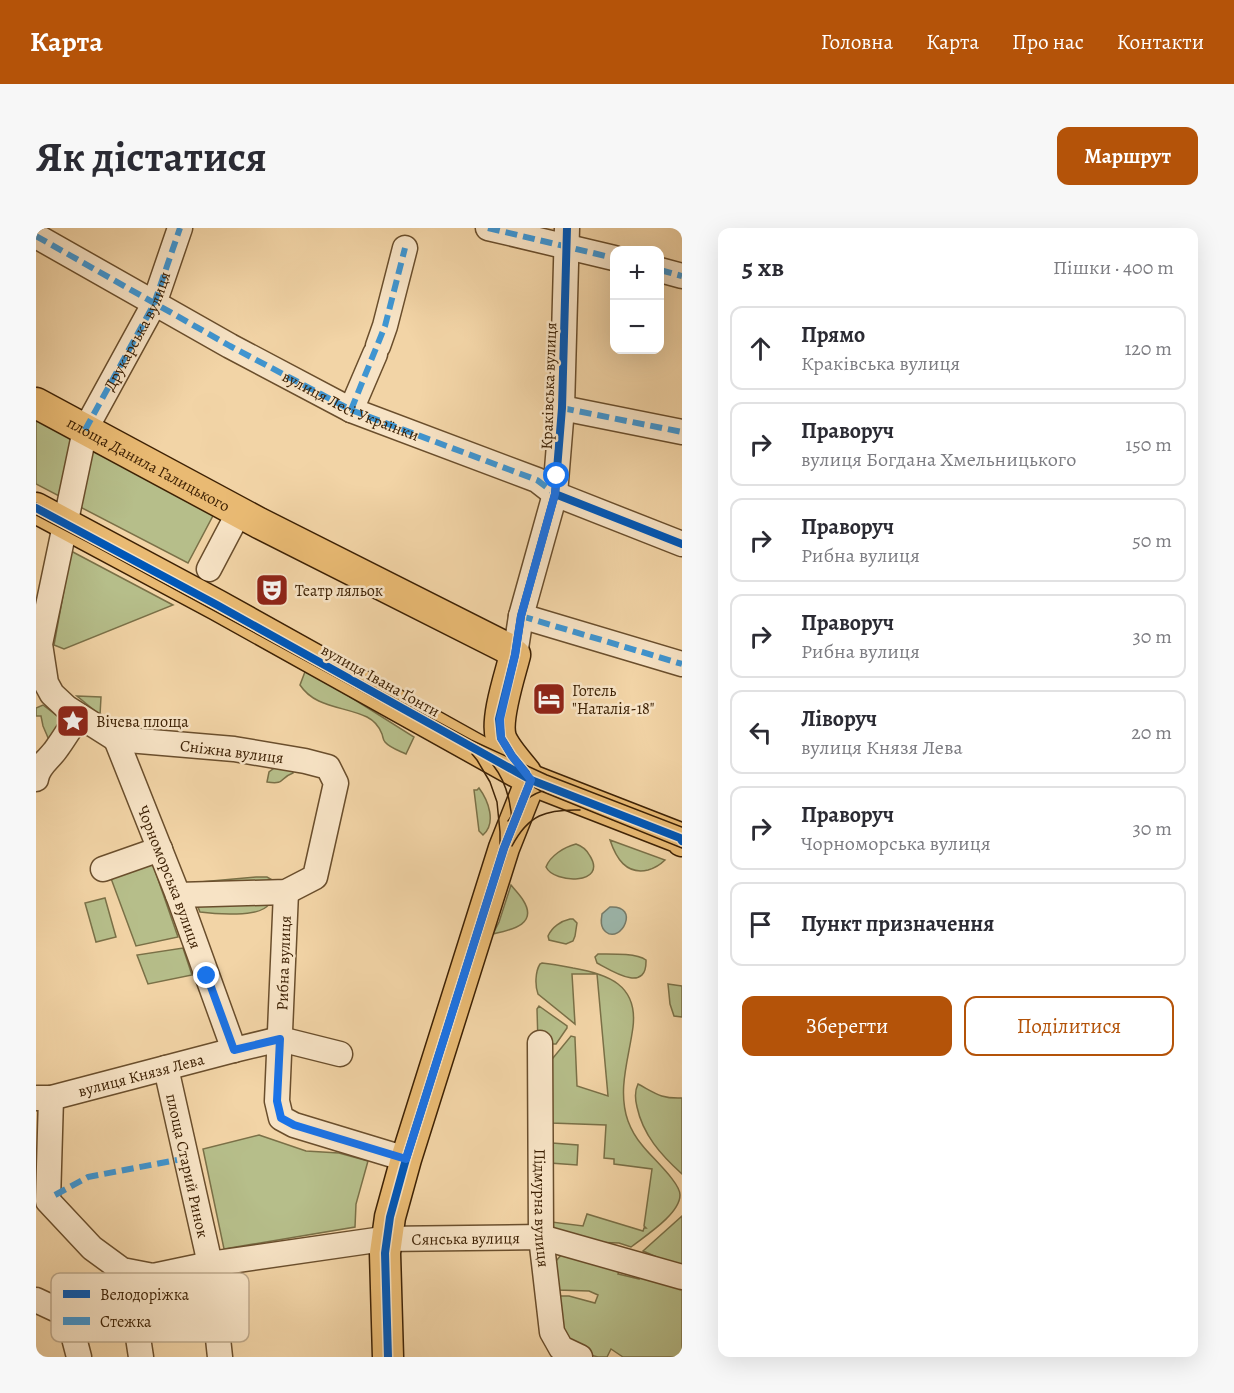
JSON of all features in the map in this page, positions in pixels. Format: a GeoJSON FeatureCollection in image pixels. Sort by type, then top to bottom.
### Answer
{"type":"FeatureCollection","features":[{"type":"Feature","properties":{"kind":"main road","name":"площа Данила Галицького"},"geometry":{"type":"LineString","coordinates":[[36,404],[249,518],[506,647],[515,655]]}},
{"type":"Feature","properties":{"kind":"main road"},"geometry":{"type":"LineString","coordinates":[[36,508],[66,524]]}},
{"type":"Feature","properties":{"kind":"main road","name":"вулиця Івана Ґонти"},"geometry":{"type":"LineString","coordinates":[[66,524],[217,605],[531,780],[682,839]]}},
{"type":"Feature","properties":{"kind":"main road","name":"Краківська вулиця"},"geometry":{"type":"LineString","coordinates":[[515,655],[500,719],[501,738],[531,780]]}},
{"type":"Feature","properties":{"kind":"main road"},"geometry":{"type":"LineString","coordinates":[[388,1357],[385,1285],[386,1239],[390,1217],[406,1159],[504,848],[531,780]]}},
{"type":"Feature","properties":{"kind":"street","name":"Друкарська вулиця"},"geometry":{"type":"LineString","coordinates":[[38,643],[85,430],[154,304],[180,228]]}},
{"type":"Feature","properties":{"kind":"street"},"geometry":{"type":"LineString","coordinates":[[488,228],[567,237],[610,256]]}},
{"type":"Feature","properties":{"kind":"street","name":"вулиця Лесі Українки"},"geometry":{"type":"LineString","coordinates":[[36,236],[230,346],[351,410],[537,480],[555,494],[682,544]]}},
{"type":"Feature","properties":{"kind":"street","name":"Краківська вулиця"},"geometry":{"type":"LineString","coordinates":[[515,655],[521,616],[555,494],[562,408],[567,237]]}},
{"type":"Feature","properties":{"kind":"street"},"geometry":{"type":"LineString","coordinates":[[351,410],[385,326],[405,248]]}},
{"type":"Feature","properties":{"kind":"street"},"geometry":{"type":"LineString","coordinates":[[664,271],[682,276]]}},
{"type":"Feature","properties":{"kind":"street"},"geometry":{"type":"LineString","coordinates":[[562,408],[682,432]]}},
{"type":"Feature","properties":{"kind":"street"},"geometry":{"type":"LineString","coordinates":[[209,569],[249,518]]}},
{"type":"Feature","properties":{"kind":"street"},"geometry":{"type":"LineString","coordinates":[[521,616],[682,664]]}},
{"type":"Feature","properties":{"kind":"street"},"geometry":{"type":"LineString","coordinates":[[38,643],[41,690],[52,694],[67,708],[116,739]]}},
{"type":"Feature","properties":{"kind":"street"},"geometry":{"type":"LineString","coordinates":[[36,779],[40,766],[56,751],[79,716]]}},
{"type":"Feature","properties":{"kind":"street","name":"Сніжна вулиця"},"geometry":{"type":"LineString","coordinates":[[116,739],[234,749],[328,767],[336,783],[315,876],[286,892]]}},
{"type":"Feature","properties":{"kind":"street","name":"Чорноморська вулиця"},"geometry":{"type":"LineString","coordinates":[[116,739],[178,895],[234,1050]]}},
{"type":"Feature","properties":{"kind":"street"},"geometry":{"type":"LineString","coordinates":[[103,868],[160,849]]}},
{"type":"Feature","properties":{"kind":"street"},"geometry":{"type":"LineString","coordinates":[[178,895],[286,892]]}},
{"type":"Feature","properties":{"kind":"street","name":"Рибна вулиця"},"geometry":{"type":"LineString","coordinates":[[286,892],[277,1101],[281,1118],[294,1125],[406,1159]]}},
{"type":"Feature","properties":{"kind":"street"},"geometry":{"type":"LineString","coordinates":[[280,1039],[340,1054]]}},
{"type":"Feature","properties":{"kind":"street","name":"вулиця Князя Лева"},"geometry":{"type":"LineString","coordinates":[[44,1098],[280,1039]]}},
{"type":"Feature","properties":{"kind":"street","name":"Підмурна вулиця"},"geometry":{"type":"LineString","coordinates":[[540,1043],[542,1237],[552,1332],[561,1348],[580,1357]]}},
{"type":"Feature","properties":{"kind":"street","name":"площа Старий Ринок"},"geometry":{"type":"LineString","coordinates":[[166,1068],[211,1273]]}},
{"type":"Feature","properties":{"kind":"street"},"geometry":{"type":"LineString","coordinates":[[44,1098],[42,1200],[92,1248],[124,1273]]}},
{"type":"Feature","properties":{"kind":"street","name":"Сянська вулиця"},"geometry":{"type":"LineString","coordinates":[[163,1273],[210,1264],[386,1239],[542,1237],[682,1277]]}},
{"type":"Feature","properties":{"kind":"street","name":"Сянська вулиця"},"geometry":{"type":"LineString","coordinates":[[122,1270],[141,1273]]}},
{"type":"Feature","properties":{"kind":"street"},"geometry":{"type":"LineString","coordinates":[[36,1300],[51,1308]]}},
{"type":"Feature","properties":{"kind":"street"},"geometry":{"type":"LineString","coordinates":[[75,1342],[79,1357]]}},
{"type":"Feature","properties":{"kind":"street"},"geometry":{"type":"LineString","coordinates":[[139,1342],[141,1357]]}},
{"type":"Feature","properties":{"kind":"street","name":"площа Старий Ринок"},"geometry":{"type":"LineString","coordinates":[[218,1342],[220,1357]]}},
{"type":"Feature","properties":{"kind":"green space"},"geometry":{"type":"Polygon","coordinates":[[[36,416],[216,510],[188,563],[36,484],[36,416]]]}},
{"type":"Feature","properties":{"kind":"green space"},"geometry":{"type":"Polygon","coordinates":[[[71,551],[173,605],[64,649],[54,645],[71,551]]]}},
{"type":"Feature","properties":{"kind":"green space"},"geometry":{"type":"Polygon","coordinates":[[[306,669],[414,737],[406,754],[387,744],[378,726],[370,719],[358,713],[330,706],[306,693],[300,685],[306,669]]]}},
{"type":"Feature","properties":{"kind":"green space"},"geometry":{"type":"Polygon","coordinates":[[[77,696],[101,697],[100,715],[77,696]]]}},
{"type":"Feature","properties":{"kind":"green space"},"geometry":{"type":"Polygon","coordinates":[[[43,705],[69,725],[52,747],[41,716],[36,716],[36,708],[43,705]]]}},
{"type":"Feature","properties":{"kind":"green space"},"geometry":{"type":"Polygon","coordinates":[[[277,766],[293,768],[293,773],[280,782],[267,782],[269,772],[277,766]]]}},
{"type":"Feature","properties":{"kind":"green space"},"geometry":{"type":"Polygon","coordinates":[[[479,788],[490,811],[490,824],[483,835],[479,831],[474,790],[479,788]]]}},
{"type":"Feature","properties":{"kind":"green space"},"geometry":{"type":"Polygon","coordinates":[[[610,840],[665,860],[651,869],[634,870],[619,859],[610,840]]]}},
{"type":"Feature","properties":{"kind":"green space"},"geometry":{"type":"Polygon","coordinates":[[[576,844],[584,848],[590,856],[594,865],[592,872],[578,879],[559,877],[551,873],[546,867],[551,859],[567,847],[576,844]]]}},
{"type":"Feature","properties":{"kind":"green space"},"geometry":{"type":"Polygon","coordinates":[[[151,859],[178,937],[136,946],[109,873],[151,859]]]}},
{"type":"Feature","properties":{"kind":"green space"},"geometry":{"type":"Polygon","coordinates":[[[267,877],[274,881],[272,896],[269,904],[264,908],[247,913],[200,912],[189,885],[200,882],[267,877]]]}},
{"type":"Feature","properties":{"kind":"green space"},"geometry":{"type":"Polygon","coordinates":[[[511,885],[527,908],[525,921],[507,931],[493,934],[499,922],[511,885]]]}},
{"type":"Feature","properties":{"kind":"green space"},"geometry":{"type":"Polygon","coordinates":[[[105,898],[116,937],[96,942],[85,903],[105,898]]]}},
{"type":"Feature","properties":{"kind":"green space"},"geometry":{"type":"Polygon","coordinates":[[[570,919],[577,923],[573,941],[566,944],[549,940],[548,936],[554,927],[570,919]]]}},
{"type":"Feature","properties":{"kind":"green space"},"geometry":{"type":"Polygon","coordinates":[[[183,948],[192,975],[148,984],[137,955],[183,948]]]}},
{"type":"Feature","properties":{"kind":"green space"},"geometry":{"type":"Polygon","coordinates":[[[598,954],[623,954],[642,958],[646,960],[645,970],[641,976],[635,978],[619,975],[597,963],[595,957],[598,954]]]}},
{"type":"Feature","properties":{"kind":"green space"},"geometry":{"type":"Polygon","coordinates":[[[542,963],[586,971],[598,974],[609,978],[625,991],[631,1001],[633,1027],[624,1086],[628,1121],[646,1150],[675,1183],[680,1195],[674,1210],[668,1217],[631,1247],[619,1243],[554,1240],[552,1222],[583,1226],[587,1214],[643,1231],[646,1228],[644,1226],[652,1169],[614,1164],[614,1159],[604,1158],[606,1125],[551,1123],[544,1069],[571,1036],[575,1037],[577,1086],[608,1096],[597,974],[572,974],[575,1024],[538,994],[536,975],[542,963]]]}},
{"type":"Feature","properties":{"kind":"green space"},"geometry":{"type":"Polygon","coordinates":[[[668,984],[682,986],[682,1017],[674,1016],[668,984]]]}},
{"type":"Feature","properties":{"kind":"green space"},"geometry":{"type":"Polygon","coordinates":[[[539,1006],[567,1026],[556,1044],[538,1043],[537,1009],[539,1006]]]}},
{"type":"Feature","properties":{"kind":"green space"},"geometry":{"type":"Polygon","coordinates":[[[638,1084],[663,1096],[682,1098],[682,1174],[660,1152],[644,1127],[636,1101],[635,1093],[638,1084]]]}},
{"type":"Feature","properties":{"kind":"green space"},"geometry":{"type":"Polygon","coordinates":[[[259,1135],[306,1151],[339,1153],[368,1161],[356,1204],[355,1227],[224,1249],[203,1149],[259,1135]]]}},
{"type":"Feature","properties":{"kind":"green space"},"geometry":{"type":"Polygon","coordinates":[[[552,1143],[578,1145],[577,1165],[550,1163],[552,1143]]]}},
{"type":"Feature","properties":{"kind":"green space"},"geometry":{"type":"Polygon","coordinates":[[[682,1216],[682,1268],[643,1251],[682,1216]]]}},
{"type":"Feature","properties":{"kind":"green space"},"geometry":{"type":"Polygon","coordinates":[[[561,1255],[620,1269],[618,1274],[639,1279],[637,1265],[682,1279],[682,1357],[623,1357],[611,1349],[607,1357],[598,1357],[566,1349],[557,1296],[569,1296],[595,1303],[598,1295],[589,1291],[557,1290],[556,1261],[561,1255]]]}},
{"type":"Feature","properties":{"kind":"shaded area"},"geometry":{"type":"Polygon","coordinates":[[[610,907],[619,908],[625,912],[626,917],[622,929],[612,934],[604,930],[601,923],[602,914],[610,907]]]}},
{"type":"Feature","properties":{"kind":"tram line"},"geometry":{"type":"LineString","coordinates":[[36,503],[471,740],[547,775],[682,827]]}},
{"type":"Feature","properties":{"kind":"tram line"},"geometry":{"type":"LineString","coordinates":[[36,515],[468,749],[541,791],[682,848]]}},
{"type":"Feature","properties":{"kind":"tram line"},"geometry":{"type":"LineString","coordinates":[[472,754],[490,782],[497,802],[500,832],[500,846],[480,910]]}},
{"type":"Feature","properties":{"kind":"tram line"},"geometry":{"type":"LineString","coordinates":[[392,1357],[388,1257],[392,1224],[407,1169],[511,837],[512,818],[509,799],[503,781],[493,765]]}},
{"type":"Feature","properties":{"kind":"tram line"},"geometry":{"type":"LineString","coordinates":[[508,821],[524,801],[547,790]]}},
{"type":"Feature","properties":{"kind":"tram line"},"geometry":{"type":"LineString","coordinates":[[512,846],[525,827],[539,816],[557,811],[580,810]]}},
{"type":"Feature","properties":{"kind":"marked path"},"geometry":{"type":"LineString","coordinates":[[85,430],[154,304],[180,228]]}},
{"type":"Feature","properties":{"kind":"marked path"},"geometry":{"type":"LineString","coordinates":[[488,228],[610,257]]}},
{"type":"Feature","properties":{"kind":"marked path"},"geometry":{"type":"LineString","coordinates":[[36,236],[230,346],[351,410],[537,480],[558,496]]}},
{"type":"Feature","properties":{"kind":"marked path"},"geometry":{"type":"LineString","coordinates":[[351,410],[385,326],[405,248]]}},
{"type":"Feature","properties":{"kind":"marked path"},"geometry":{"type":"LineString","coordinates":[[664,271],[682,276]]}},
{"type":"Feature","properties":{"kind":"marked path"},"geometry":{"type":"LineString","coordinates":[[562,408],[682,432]]}},
{"type":"Feature","properties":{"kind":"marked path"},"geometry":{"type":"LineString","coordinates":[[521,616],[682,664]]}},
{"type":"Feature","properties":{"kind":"marked path"},"geometry":{"type":"LineString","coordinates":[[55,1195],[88,1177],[177,1160]]}},
{"type":"Feature","properties":{"kind":"cycle path"},"geometry":{"type":"LineString","coordinates":[[526,773],[501,738],[499,719],[515,655],[521,616],[555,494],[562,408],[567,228]]}},
{"type":"Feature","properties":{"kind":"cycle path"},"geometry":{"type":"LineString","coordinates":[[555,494],[682,544]]}},
{"type":"Feature","properties":{"kind":"cycle path"},"geometry":{"type":"LineString","coordinates":[[36,508],[217,605],[531,780],[680,838],[682,841]]}},
{"type":"Feature","properties":{"kind":"cycle path"},"geometry":{"type":"LineString","coordinates":[[388,1357],[385,1253],[390,1217],[406,1159],[504,848],[531,780]]}},
{"type":"Feature","properties":{"kind":"place","name":"Театр ляльок"},"geometry":{"type":"Point","coordinates":[272,590]}},
{"type":"Feature","properties":{"kind":"place","name":"Готель \"Наталія-18\""},"geometry":{"type":"Point","coordinates":[549,699]}},
{"type":"Feature","properties":{"kind":"place","name":"Вічева площа"},"geometry":{"type":"Point","coordinates":[73,721]}},
{"type":"Feature","properties":{"kind":"route"},"geometry":{"type":"LineString","coordinates":[[207,976],[234,1050],[280,1039],[277,1101],[281,1118],[294,1125],[406,1159],[504,848],[531,780],[501,738],[500,719],[515,655],[521,616],[555,494],[557,476]]}}]}
